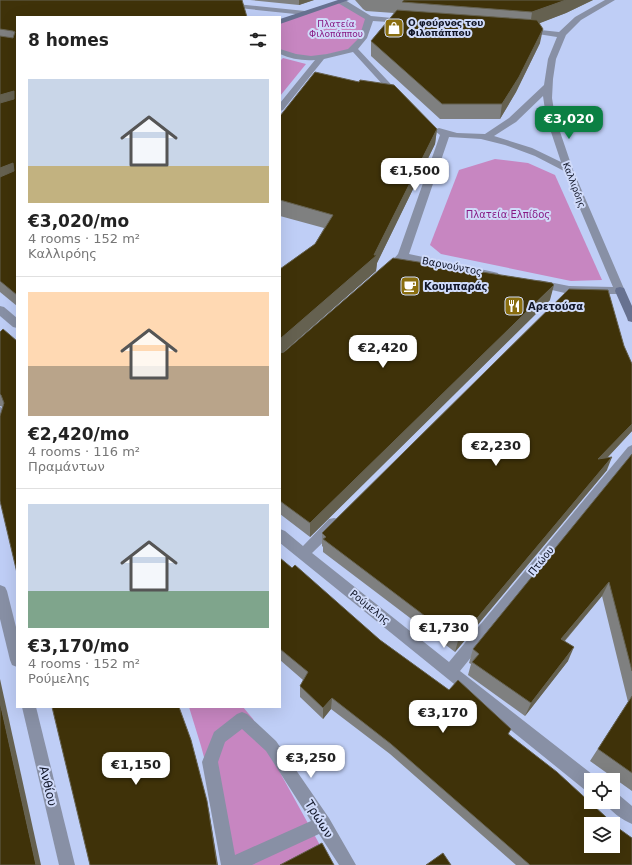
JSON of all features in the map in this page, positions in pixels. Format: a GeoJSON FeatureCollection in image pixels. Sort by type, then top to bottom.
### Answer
{"type":"FeatureCollection","features":[{"type":"Feature","properties":{"kind":"street","name":"Καλλιρόης"},"geometry":{"type":"LineString","coordinates":[[611,0],[582,16],[572,23],[562,34],[554,55],[549,84],[548,103],[552,124],[567,169],[632,318]]}},
{"type":"Feature","properties":{"kind":"street"},"geometry":{"type":"LineString","coordinates":[[281,22],[343,1],[369,18],[408,21]]}},
{"type":"Feature","properties":{"kind":"street"},"geometry":{"type":"LineString","coordinates":[[222,5],[305,13]]}},
{"type":"Feature","properties":{"kind":"street"},"geometry":{"type":"LineString","coordinates":[[281,53],[310,58],[321,58],[354,49],[361,41],[368,28],[369,18]]}},
{"type":"Feature","properties":{"kind":"street"},"geometry":{"type":"LineString","coordinates":[[519,30],[562,34]]}},
{"type":"Feature","properties":{"kind":"street"},"geometry":{"type":"LineString","coordinates":[[354,49],[402,101]]}},
{"type":"Feature","properties":{"kind":"street"},"geometry":{"type":"LineString","coordinates":[[281,107],[321,58]]}},
{"type":"Feature","properties":{"kind":"street"},"geometry":{"type":"LineString","coordinates":[[486,137],[521,115],[549,84]]}},
{"type":"Feature","properties":{"kind":"street"},"geometry":{"type":"LineString","coordinates":[[428,127],[445,134],[486,137],[544,155],[567,169]]}},
{"type":"Feature","properties":{"kind":"street"},"geometry":{"type":"LineString","coordinates":[[391,266],[403,256],[445,134]]}},
{"type":"Feature","properties":{"kind":"street","name":"Βαρνούντος"},"geometry":{"type":"LineString","coordinates":[[403,256],[501,276]]}},
{"type":"Feature","properties":{"kind":"street"},"geometry":{"type":"LineString","coordinates":[[531,282],[569,290],[620,291]]}},
{"type":"Feature","properties":{"kind":"street"},"geometry":{"type":"LineString","coordinates":[[558,301],[569,290]]}},
{"type":"Feature","properties":{"kind":"street"},"geometry":{"type":"LineString","coordinates":[[0,310],[16,323]]}},
{"type":"Feature","properties":{"kind":"street"},"geometry":{"type":"LineString","coordinates":[[0,430],[2,412]]}},
{"type":"Feature","properties":{"kind":"street","name":"Πτώου"},"geometry":{"type":"LineString","coordinates":[[451,671],[632,450]]}},
{"type":"Feature","properties":{"kind":"street"},"geometry":{"type":"LineString","coordinates":[[303,554],[343,514]]}},
{"type":"Feature","properties":{"kind":"street","name":"Ρούμελης"},"geometry":{"type":"LineString","coordinates":[[281,536],[584,778]]}},
{"type":"Feature","properties":{"kind":"street"},"geometry":{"type":"LineString","coordinates":[[0,591],[16,656]]}},
{"type":"Feature","properties":{"kind":"street","name":"Ανθίου"},"geometry":{"type":"LineString","coordinates":[[28,708],[67,865]]}},
{"type":"Feature","properties":{"kind":"street","name":"Τρώων"},"geometry":{"type":"LineString","coordinates":[[229,865],[210,762],[220,737],[242,719],[271,746],[301,790],[348,865]]}},
{"type":"Feature","properties":{"kind":"street"},"geometry":{"type":"LineString","coordinates":[[620,807],[632,816]]}},
{"type":"Feature","properties":{"kind":"street"},"geometry":{"type":"LineString","coordinates":[[233,865],[323,824]]}},
{"type":"Feature","properties":{"kind":"green space","name":"Πλατεία Φιλοπάππου"},"geometry":{"type":"Polygon","coordinates":[[[341,1],[369,18],[354,49],[309,58],[281,51],[281,22],[341,1]]]}},
{"type":"Feature","properties":{"kind":"green space"},"geometry":{"type":"Polygon","coordinates":[[[283,58],[306,64],[281,95],[281,60],[283,58]]]}},
{"type":"Feature","properties":{"kind":"green space","name":"Πλατεία Ελπίδος"},"geometry":{"type":"Polygon","coordinates":[[[495,159],[528,163],[555,175],[602,280],[571,281],[441,254],[430,245],[459,170],[495,159]]]}},
{"type":"Feature","properties":{"kind":"green space"},"geometry":{"type":"Polygon","coordinates":[[[189,708],[244,708],[253,719],[321,847],[284,865],[233,865],[189,708]]]}},
{"type":"Feature","properties":{"kind":"building"},"geometry":{"type":"Polygon","coordinates":[[[0,0],[242,0],[247,16],[16,16],[16,294],[0,281],[0,177],[14,171],[13,163],[0,168],[0,103],[14,99],[14,91],[0,95],[0,36],[13,38],[15,32],[0,29],[0,0]]]}},
{"type":"Feature","properties":{"kind":"building"},"geometry":{"type":"Polygon","coordinates":[[[404,0],[566,0],[532,12],[402,2],[404,0]]]}},
{"type":"Feature","properties":{"kind":"building"},"geometry":{"type":"Polygon","coordinates":[[[397,10],[537,20],[543,29],[519,77],[502,104],[442,104],[371,41],[397,10]]]}},
{"type":"Feature","properties":{"kind":"building"},"geometry":{"type":"Polygon","coordinates":[[[315,72],[359,82],[360,80],[394,85],[437,129],[374,255],[377,255],[281,338],[281,268],[315,244],[333,215],[281,200],[281,115],[315,72]]]}},
{"type":"Feature","properties":{"kind":"building"},"geometry":{"type":"Polygon","coordinates":[[[393,258],[552,283],[554,285],[310,523],[281,502],[281,353],[284,352],[393,258]]]}},
{"type":"Feature","properties":{"kind":"building"},"geometry":{"type":"Polygon","coordinates":[[[569,289],[608,290],[624,346],[632,364],[632,424],[598,459],[612,457],[458,641],[323,539],[326,537],[322,533],[569,289]]]}},
{"type":"Feature","properties":{"kind":"building"},"geometry":{"type":"Polygon","coordinates":[[[3,329],[16,340],[16,569],[0,501],[0,416],[4,403],[0,394],[0,332],[3,329]]]}},
{"type":"Feature","properties":{"kind":"building"},"geometry":{"type":"Polygon","coordinates":[[[632,454],[632,671],[609,582],[561,639],[574,647],[531,703],[472,662],[479,654],[473,649],[632,454]]]}},
{"type":"Feature","properties":{"kind":"building"},"geometry":{"type":"Polygon","coordinates":[[[281,559],[292,568],[295,565],[380,640],[449,690],[458,680],[511,729],[508,734],[557,772],[584,797],[584,809],[597,809],[606,817],[584,817],[584,853],[620,853],[620,829],[632,838],[632,865],[530,865],[391,744],[332,698],[323,708],[300,686],[308,672],[281,650],[281,559]]]}},
{"type":"Feature","properties":{"kind":"building"},"geometry":{"type":"Polygon","coordinates":[[[632,696],[632,773],[598,749],[632,696]]]}},
{"type":"Feature","properties":{"kind":"building"},"geometry":{"type":"Polygon","coordinates":[[[0,702],[36,865],[0,865],[0,702]]]}},
{"type":"Feature","properties":{"kind":"building"},"geometry":{"type":"Polygon","coordinates":[[[52,708],[179,708],[191,740],[207,801],[217,865],[90,865],[52,708]]]}},
{"type":"Feature","properties":{"kind":"building"},"geometry":{"type":"Polygon","coordinates":[[[322,843],[334,865],[280,865],[322,843]]]}},
{"type":"Feature","properties":{"kind":"building"},"geometry":{"type":"Polygon","coordinates":[[[443,853],[451,865],[426,865],[443,853]]]}},
{"type":"Feature","properties":{"kind":"place","name":"Ο φούρνος του Φιλοπάππου"},"geometry":{"type":"Point","coordinates":[394,28]}},
{"type":"Feature","properties":{"kind":"place","name":"Κουμπαράς"},"geometry":{"type":"Point","coordinates":[410,286]}},
{"type":"Feature","properties":{"kind":"place","name":"Αρετούσα"},"geometry":{"type":"Point","coordinates":[514,306]}}]}
